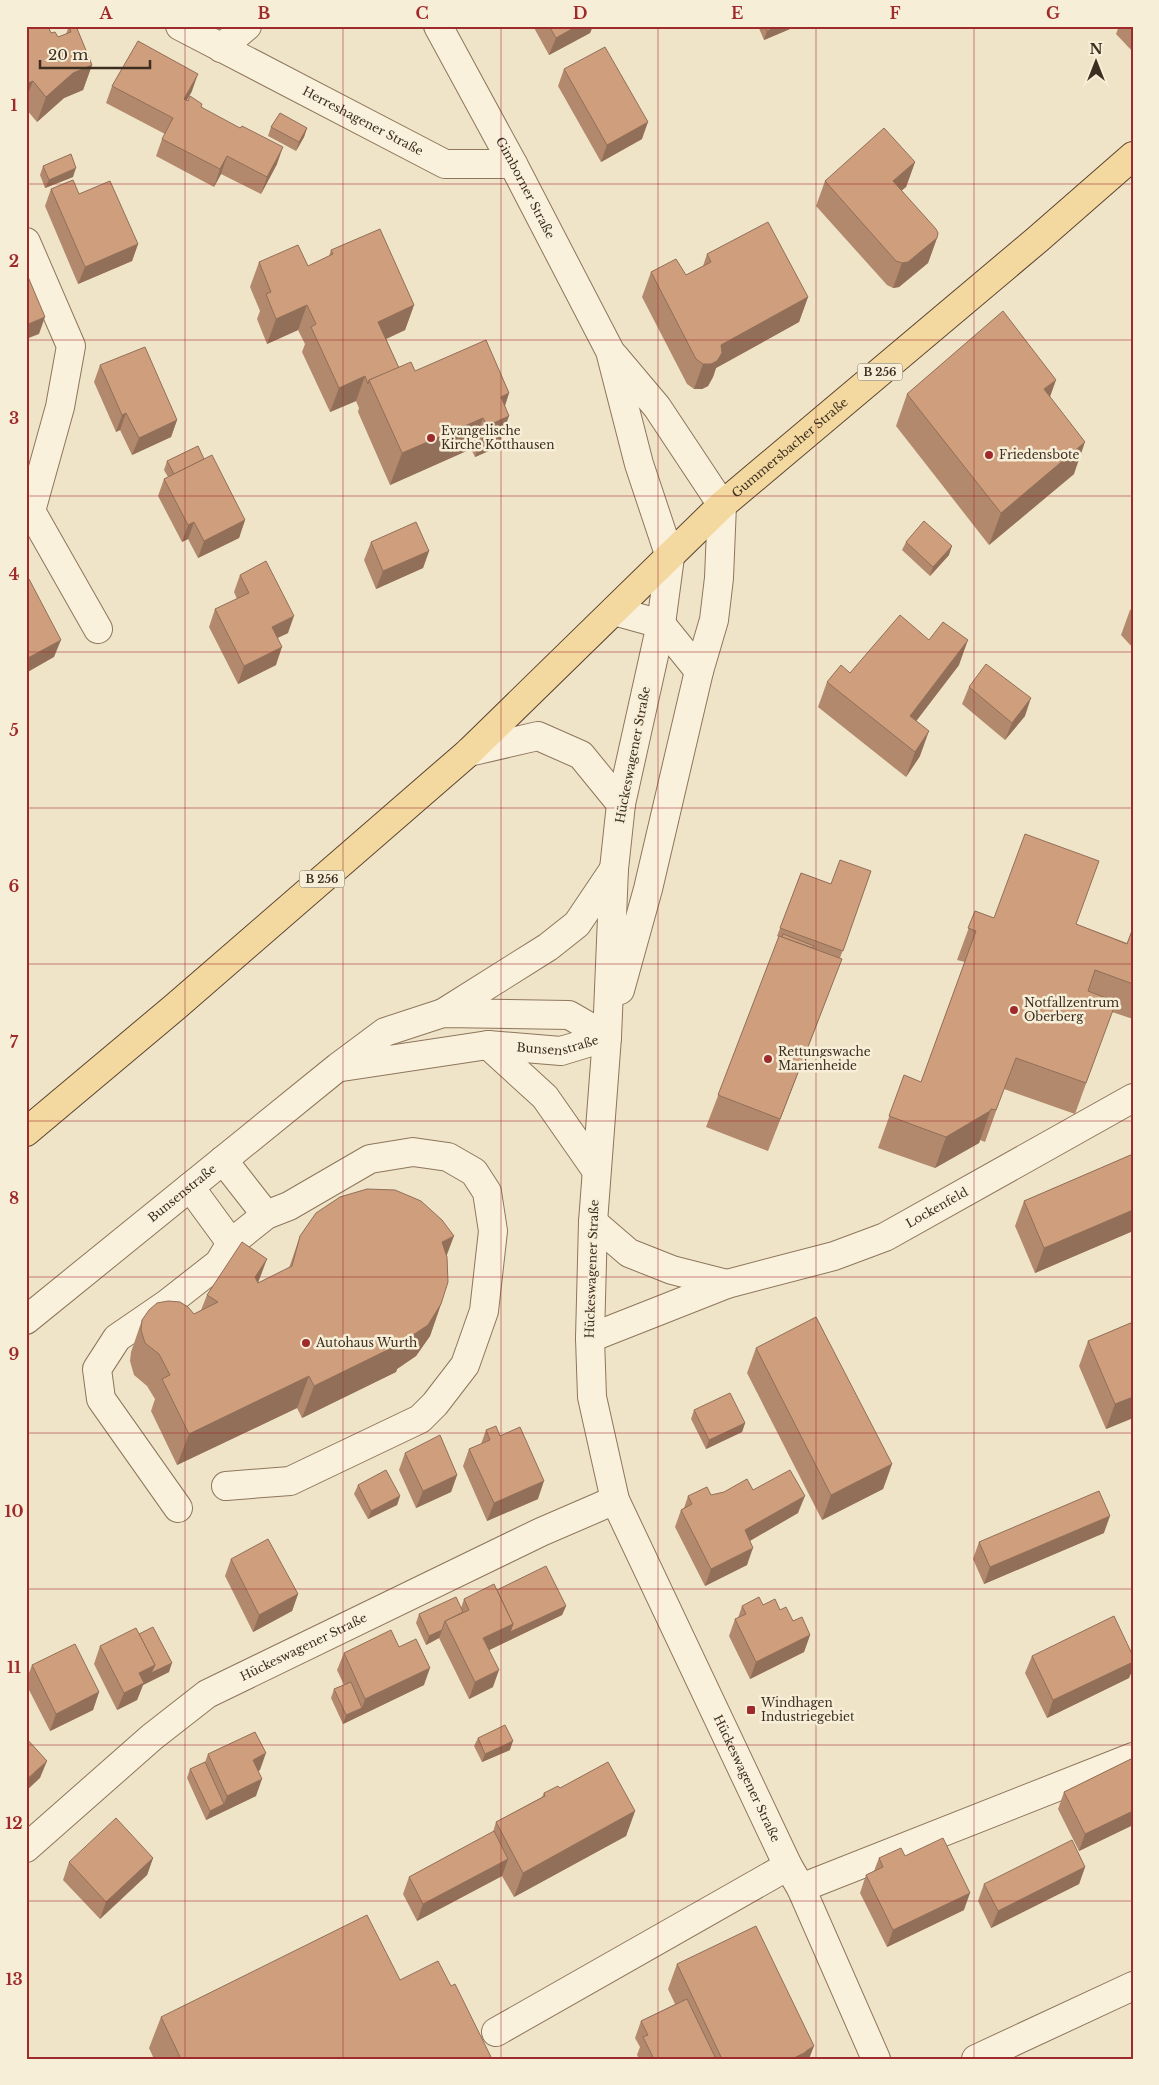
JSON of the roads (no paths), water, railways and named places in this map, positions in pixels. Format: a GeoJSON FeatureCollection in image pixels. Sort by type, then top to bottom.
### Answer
{"type":"FeatureCollection","features":[{"type":"Feature","properties":{"kind":"main road","name":"Gummersbacher Straße"},"geometry":{"type":"LineString","coordinates":[[614,611],[722,505],[1038,239],[1133,156]]}},
{"type":"Feature","properties":{"kind":"main road","name":"B 256"},"geometry":{"type":"LineString","coordinates":[[26,1132],[175,1007],[469,752],[614,611]]}},
{"type":"Feature","properties":{"kind":"street","name":"Herreshagener Straße"},"geometry":{"type":"LineString","coordinates":[[180,26],[444,164],[513,164]]}},
{"type":"Feature","properties":{"kind":"street"},"geometry":{"type":"LineString","coordinates":[[221,48],[247,26]]}},
{"type":"Feature","properties":{"kind":"street","name":"Gimborner Straße"},"geometry":{"type":"LineString","coordinates":[[438,26],[513,164],[610,351],[640,464],[670,557]]}},
{"type":"Feature","properties":{"kind":"street"},"geometry":{"type":"LineString","coordinates":[[26,242],[70,346],[60,407],[29,512],[98,629]]}},
{"type":"Feature","properties":{"kind":"street","name":"Gimborner Straße"},"geometry":{"type":"LineString","coordinates":[[610,351],[657,407],[722,505]]}},
{"type":"Feature","properties":{"kind":"street","name":"Hückeswagener Straße"},"geometry":{"type":"LineString","coordinates":[[607,1037],[648,889],[699,671],[714,620],[719,578],[722,505]]}},
{"type":"Feature","properties":{"kind":"street","name":"Hückeswagener Straße"},"geometry":{"type":"LineString","coordinates":[[670,557],[661,624],[620,804],[614,869],[607,1037],[593,1222],[590,1338],[592,1397],[615,1500],[794,1877],[876,2059]]}},
{"type":"Feature","properties":{"kind":"street"},"geometry":{"type":"LineString","coordinates":[[614,611],[661,624],[699,671]]}},
{"type":"Feature","properties":{"kind":"street"},"geometry":{"type":"LineString","coordinates":[[469,752],[538,736],[581,755],[620,804]]}},
{"type":"Feature","properties":{"kind":"street","name":"Bunsenstraße"},"geometry":{"type":"LineString","coordinates":[[26,1320],[338,1067],[385,1032],[443,1012],[548,948],[577,924],[614,869]]}},
{"type":"Feature","properties":{"kind":"street","name":"Bunsenstraße"},"geometry":{"type":"LineString","coordinates":[[443,1012],[569,1015],[607,1037]]}},
{"type":"Feature","properties":{"kind":"street","name":"Bunsenstraße"},"geometry":{"type":"LineString","coordinates":[[338,1067],[488,1045],[561,1051],[607,1037]]}},
{"type":"Feature","properties":{"kind":"street","name":"Bunsenstraße"},"geometry":{"type":"LineString","coordinates":[[488,1045],[545,1097],[596,1170]]}},
{"type":"Feature","properties":{"kind":"street","name":"Lockenfeld"},"geometry":{"type":"LineString","coordinates":[[590,1338],[727,1284],[834,1256],[885,1236],[1133,1098]]}},
{"type":"Feature","properties":{"kind":"street"},"geometry":{"type":"LineString","coordinates":[[178,1508],[102,1398],[97,1369],[116,1338],[168,1303],[219,1263],[231,1243],[266,1215],[289,1206],[370,1159],[413,1152],[448,1157],[474,1172],[488,1192],[493,1231],[484,1311],[465,1365],[435,1404],[420,1419],[290,1481],[226,1486]]}},
{"type":"Feature","properties":{"kind":"street"},"geometry":{"type":"LineString","coordinates":[[223,1160],[266,1215]]}},
{"type":"Feature","properties":{"kind":"street"},"geometry":{"type":"LineString","coordinates":[[190,1187],[231,1243]]}},
{"type":"Feature","properties":{"kind":"street","name":"Lockenfeld"},"geometry":{"type":"LineString","coordinates":[[593,1222],[629,1253],[672,1270],[727,1284]]}},
{"type":"Feature","properties":{"kind":"street","name":"Hückeswagener Straße"},"geometry":{"type":"LineString","coordinates":[[26,1848],[152,1737],[208,1694],[541,1532],[615,1500]]}},
{"type":"Feature","properties":{"kind":"street"},"geometry":{"type":"LineString","coordinates":[[496,2032],[794,1877],[1133,1757]]}},
{"type":"Feature","properties":{"kind":"street"},"geometry":{"type":"LineString","coordinates":[[976,2059],[1133,1986]]}},
{"type":"Feature","properties":{"kind":"place","name":"Evangelische Kirche Kotthausen"},"geometry":{"type":"Point","coordinates":[431,438]}},
{"type":"Feature","properties":{"kind":"place","name":"Friedensbote"},"geometry":{"type":"Point","coordinates":[989,455]}},
{"type":"Feature","properties":{"kind":"place","name":"Notfallzentrum Oberberg"},"geometry":{"type":"Point","coordinates":[1014,1010]}},
{"type":"Feature","properties":{"kind":"place","name":"Rettungswache Marienheide"},"geometry":{"type":"Point","coordinates":[768,1059]}},
{"type":"Feature","properties":{"kind":"place","name":"Autohaus Wurth"},"geometry":{"type":"Point","coordinates":[306,1343]}},
{"type":"Feature","properties":{"kind":"place","name":"Windhagen Industriegebiet"},"geometry":{"type":"Point","coordinates":[751,1710]}}]}
